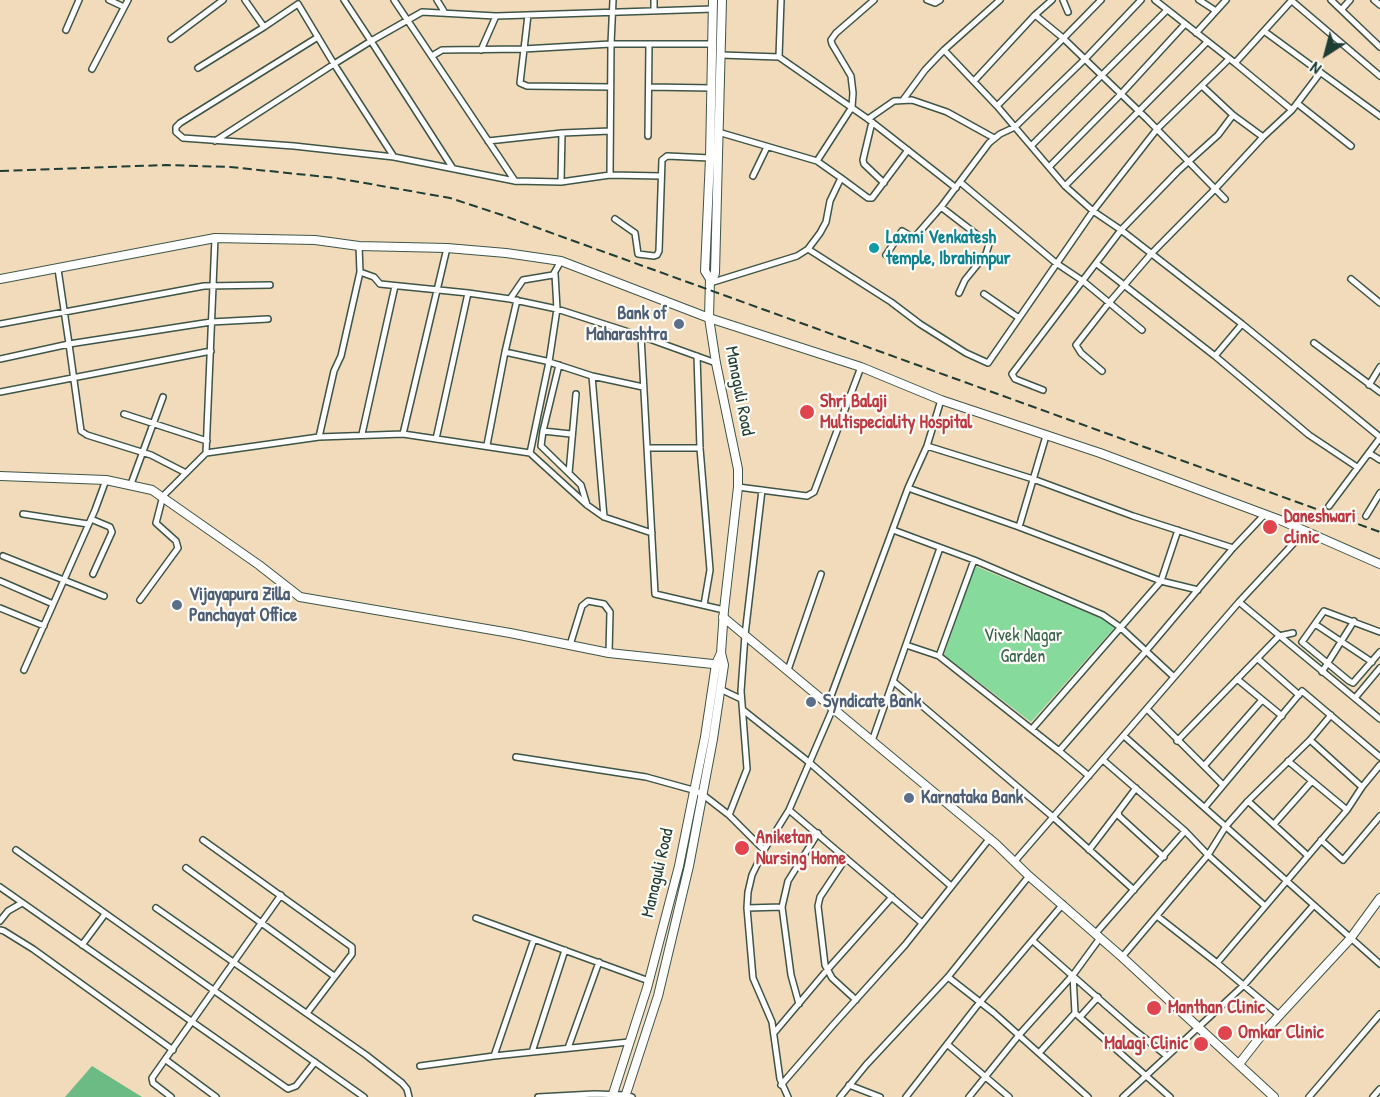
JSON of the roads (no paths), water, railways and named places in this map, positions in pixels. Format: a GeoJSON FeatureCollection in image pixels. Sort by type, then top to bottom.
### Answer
{"type":"FeatureCollection","features":[{"type":"Feature","properties":{"kind":"main road","name":"Managuli Road"},"geometry":{"type":"LineString","coordinates":[[710,281],[715,273],[722,0]]}},
{"type":"Feature","properties":{"kind":"main road","name":"Managuli Road"},"geometry":{"type":"LineString","coordinates":[[628,1096],[660,990],[689,866],[720,689],[723,613],[738,488],[738,469],[709,318],[710,281],[705,272],[713,4]]}},
{"type":"Feature","properties":{"kind":"main road","name":"Managuli Road"},"geometry":{"type":"LineString","coordinates":[[612,1095],[649,981],[679,866],[720,664]]}},
{"type":"Feature","properties":{"kind":"street"},"geometry":{"type":"LineString","coordinates":[[66,30],[80,0]]}},
{"type":"Feature","properties":{"kind":"street"},"geometry":{"type":"LineString","coordinates":[[109,0],[124,7]]}},
{"type":"Feature","properties":{"kind":"street"},"geometry":{"type":"LineString","coordinates":[[92,69],[128,0]]}},
{"type":"Feature","properties":{"kind":"street"},"geometry":{"type":"LineString","coordinates":[[171,39],[223,0]]}},
{"type":"Feature","properties":{"kind":"street"},"geometry":{"type":"LineString","coordinates":[[245,0],[264,27]]}},
{"type":"Feature","properties":{"kind":"street"},"geometry":{"type":"LineString","coordinates":[[344,0],[452,167]]}},
{"type":"Feature","properties":{"kind":"street"},"geometry":{"type":"LineString","coordinates":[[394,0],[515,181]]}},
{"type":"Feature","properties":{"kind":"street"},"geometry":{"type":"LineString","coordinates":[[437,0],[445,13]]}},
{"type":"Feature","properties":{"kind":"street"},"geometry":{"type":"LineString","coordinates":[[610,175],[613,0]]}},
{"type":"Feature","properties":{"kind":"street"},"geometry":{"type":"LineString","coordinates":[[654,0],[654,10]]}},
{"type":"Feature","properties":{"kind":"street"},"geometry":{"type":"LineString","coordinates":[[779,57],[781,0]]}},
{"type":"Feature","properties":{"kind":"street"},"geometry":{"type":"LineString","coordinates":[[817,160],[852,107],[853,93],[850,76],[831,40],[874,0]]}},
{"type":"Feature","properties":{"kind":"street"},"geometry":{"type":"LineString","coordinates":[[927,0],[935,3],[940,0]]}},
{"type":"Feature","properties":{"kind":"street"},"geometry":{"type":"LineString","coordinates":[[903,100],[925,70],[944,50],[1000,0]]}},
{"type":"Feature","properties":{"kind":"street"},"geometry":{"type":"LineString","coordinates":[[974,81],[1035,15],[1052,0]]}},
{"type":"Feature","properties":{"kind":"street"},"geometry":{"type":"LineString","coordinates":[[1063,0],[1068,12]]}},
{"type":"Feature","properties":{"kind":"street"},"geometry":{"type":"LineString","coordinates":[[997,106],[1101,0]]}},
{"type":"Feature","properties":{"kind":"street"},"geometry":{"type":"LineString","coordinates":[[886,255],[902,231],[914,238],[994,138],[1015,127],[1141,0]]}},
{"type":"Feature","properties":{"kind":"street"},"geometry":{"type":"LineString","coordinates":[[1155,0],[1292,110]]}},
{"type":"Feature","properties":{"kind":"street"},"geometry":{"type":"LineString","coordinates":[[1199,0],[1216,11]]}},
{"type":"Feature","properties":{"kind":"street"},"geometry":{"type":"LineString","coordinates":[[1196,33],[1226,0]]}},
{"type":"Feature","properties":{"kind":"street"},"geometry":{"type":"LineString","coordinates":[[1235,63],[1292,0],[1380,76]]}},
{"type":"Feature","properties":{"kind":"street"},"geometry":{"type":"LineString","coordinates":[[1331,0],[1378,45],[1380,38]]}},
{"type":"Feature","properties":{"kind":"street"},"geometry":{"type":"LineString","coordinates":[[1342,9],[1350,0]]}},
{"type":"Feature","properties":{"kind":"street"},"geometry":{"type":"LineString","coordinates":[[1374,0],[1380,5]]}},
{"type":"Feature","properties":{"kind":"street"},"geometry":{"type":"LineString","coordinates":[[198,68],[264,27],[296,2],[394,157]]}},
{"type":"Feature","properties":{"kind":"street"},"geometry":{"type":"LineString","coordinates":[[214,141],[371,41],[422,12],[495,16],[654,10],[713,4]]}},
{"type":"Feature","properties":{"kind":"street"},"geometry":{"type":"LineString","coordinates":[[1031,146],[1167,10]]}},
{"type":"Feature","properties":{"kind":"street"},"geometry":{"type":"LineString","coordinates":[[528,15],[520,83],[524,86],[610,87]]}},
{"type":"Feature","properties":{"kind":"street"},"geometry":{"type":"LineString","coordinates":[[1035,15],[1085,59],[1225,199]]}},
{"type":"Feature","properties":{"kind":"street"},"geometry":{"type":"LineString","coordinates":[[481,50],[495,16]]}},
{"type":"Feature","properties":{"kind":"street"},"geometry":{"type":"LineString","coordinates":[[1049,166],[1121,94],[1185,24]]}},
{"type":"Feature","properties":{"kind":"street"},"geometry":{"type":"LineString","coordinates":[[1264,32],[1380,116]]}},
{"type":"Feature","properties":{"kind":"street"},"geometry":{"type":"LineString","coordinates":[[318,38],[176,127],[176,132],[183,138],[294,146],[394,157],[515,181],[561,182],[610,175],[661,176]]}},
{"type":"Feature","properties":{"kind":"street"},"geometry":{"type":"LineString","coordinates":[[1065,186],[1207,42]]}},
{"type":"Feature","properties":{"kind":"street"},"geometry":{"type":"LineString","coordinates":[[432,56],[442,50],[523,49],[611,44],[713,44]]}},
{"type":"Feature","properties":{"kind":"street"},"geometry":{"type":"LineString","coordinates":[[648,136],[649,44]]}},
{"type":"Feature","properties":{"kind":"street"},"geometry":{"type":"LineString","coordinates":[[944,50],[997,106],[1065,186],[1093,211],[1242,324],[1380,437],[1329,506]]}},
{"type":"Feature","properties":{"kind":"street"},"geometry":{"type":"LineString","coordinates":[[721,55],[779,57],[958,185],[1056,263],[1083,281],[1142,330]]}},
{"type":"Feature","properties":{"kind":"street"},"geometry":{"type":"LineString","coordinates":[[808,249],[891,302],[920,324],[966,353],[988,363],[1093,211],[1157,129],[1229,59]]}},
{"type":"Feature","properties":{"kind":"street"},"geometry":{"type":"LineString","coordinates":[[1102,371],[1081,353],[1076,345],[1151,254],[1263,137],[1298,104],[1320,73]]}},
{"type":"Feature","properties":{"kind":"street"},"geometry":{"type":"LineString","coordinates":[[1202,86],[1233,115],[1263,137]]}},
{"type":"Feature","properties":{"kind":"street"},"geometry":{"type":"LineString","coordinates":[[649,87],[712,88]]}},
{"type":"Feature","properties":{"kind":"street"},"geometry":{"type":"LineString","coordinates":[[884,183],[864,164],[863,160],[870,120],[894,102],[912,100],[947,112],[994,138]]}},
{"type":"Feature","properties":{"kind":"street"},"geometry":{"type":"LineString","coordinates":[[1298,104],[1351,146]]}},
{"type":"Feature","properties":{"kind":"street"},"geometry":{"type":"LineString","coordinates":[[1043,390],[1015,379],[1012,374],[1121,230],[1218,135],[1233,115]]}},
{"type":"Feature","properties":{"kind":"street"},"geometry":{"type":"LineString","coordinates":[[488,141],[562,133],[610,131]]}},
{"type":"Feature","properties":{"kind":"street"},"geometry":{"type":"LineString","coordinates":[[718,132],[817,160],[868,198],[874,196],[908,150]]}},
{"type":"Feature","properties":{"kind":"street"},"geometry":{"type":"LineString","coordinates":[[561,182],[562,133]]}},
{"type":"Feature","properties":{"kind":"street"},"geometry":{"type":"LineString","coordinates":[[753,176],[767,147]]}},
{"type":"Feature","properties":{"kind":"street"},"geometry":{"type":"LineString","coordinates":[[615,219],[635,233],[638,254],[657,255],[662,160],[664,157],[710,158]]}},
{"type":"Feature","properties":{"kind":"street"},"geometry":{"type":"LineString","coordinates":[[710,281],[797,256],[808,249],[826,222],[830,201],[840,178]]}},
{"type":"Feature","properties":{"kind":"street"},"geometry":{"type":"LineString","coordinates":[[941,207],[989,244],[986,254],[965,280],[958,293]]}},
{"type":"Feature","properties":{"kind":"street"},"geometry":{"type":"LineString","coordinates":[[206,453],[215,238]]}},
{"type":"Feature","properties":{"kind":"street"},"geometry":{"type":"LineString","coordinates":[[0,279],[215,238],[315,240],[359,246],[447,248],[561,261],[709,318],[861,368],[941,400],[1100,453],[1265,514],[1380,564]]}},
{"type":"Feature","properties":{"kind":"street"},"geometry":{"type":"LineString","coordinates":[[319,436],[334,371],[341,356],[360,272],[359,246]]}},
{"type":"Feature","properties":{"kind":"street"},"geometry":{"type":"LineString","coordinates":[[403,434],[447,248]]}},
{"type":"Feature","properties":{"kind":"street"},"geometry":{"type":"LineString","coordinates":[[530,453],[549,362],[557,309],[555,274],[561,261]]}},
{"type":"Feature","properties":{"kind":"street"},"geometry":{"type":"LineString","coordinates":[[1097,264],[1215,356],[1309,435],[1357,467]]}},
{"type":"Feature","properties":{"kind":"street"},"geometry":{"type":"LineString","coordinates":[[58,269],[81,431],[87,435],[143,452],[186,473]]}},
{"type":"Feature","properties":{"kind":"street"},"geometry":{"type":"LineString","coordinates":[[360,272],[374,277],[380,284],[514,299],[557,309],[716,363]]}},
{"type":"Feature","properties":{"kind":"street"},"geometry":{"type":"LineString","coordinates":[[487,445],[514,299],[524,280],[555,274]]}},
{"type":"Feature","properties":{"kind":"street"},"geometry":{"type":"LineString","coordinates":[[1351,279],[1380,303]]}},
{"type":"Feature","properties":{"kind":"street"},"geometry":{"type":"LineString","coordinates":[[0,324],[213,285],[270,285]]}},
{"type":"Feature","properties":{"kind":"street"},"geometry":{"type":"LineString","coordinates":[[362,434],[395,286]]}},
{"type":"Feature","properties":{"kind":"street"},"geometry":{"type":"LineString","coordinates":[[436,439],[468,293]]}},
{"type":"Feature","properties":{"kind":"street"},"geometry":{"type":"LineString","coordinates":[[984,294],[1019,318]]}},
{"type":"Feature","properties":{"kind":"street"},"geometry":{"type":"LineString","coordinates":[[0,359],[69,344],[211,322],[268,319]]}},
{"type":"Feature","properties":{"kind":"street"},"geometry":{"type":"LineString","coordinates":[[1215,356],[1242,324]]}},
{"type":"Feature","properties":{"kind":"street"},"geometry":{"type":"LineString","coordinates":[[641,336],[655,594],[704,605],[723,613],[830,706],[990,838],[1274,1097]]}},
{"type":"Feature","properties":{"kind":"street"},"geometry":{"type":"LineString","coordinates":[[1314,343],[1380,392]]}},
{"type":"Feature","properties":{"kind":"street"},"geometry":{"type":"LineString","coordinates":[[0,392],[211,351]]}},
{"type":"Feature","properties":{"kind":"street"},"geometry":{"type":"LineString","coordinates":[[505,352],[549,362],[592,376],[644,387]]}},
{"type":"Feature","properties":{"kind":"street"},"geometry":{"type":"LineString","coordinates":[[697,356],[700,448],[710,570],[704,605]]}},
{"type":"Feature","properties":{"kind":"street"},"geometry":{"type":"LineString","coordinates":[[559,365],[541,446],[581,485],[587,505]]}},
{"type":"Feature","properties":{"kind":"street"},"geometry":{"type":"LineString","coordinates":[[1370,385],[1380,367]]}},
{"type":"Feature","properties":{"kind":"street"},"geometry":{"type":"LineString","coordinates":[[738,488],[807,496],[814,492],[861,368]]}},
{"type":"Feature","properties":{"kind":"street"},"geometry":{"type":"LineString","coordinates":[[592,376],[604,517]]}},
{"type":"Feature","properties":{"kind":"street"},"geometry":{"type":"LineString","coordinates":[[569,474],[576,394]]}},
{"type":"Feature","properties":{"kind":"street"},"geometry":{"type":"LineString","coordinates":[[131,484],[164,397]]}},
{"type":"Feature","properties":{"kind":"street"},"geometry":{"type":"LineString","coordinates":[[788,1097],[782,1085],[770,1016],[753,978],[747,908],[749,885],[764,850],[789,810],[810,763],[908,488],[927,446],[941,400]]}},
{"type":"Feature","properties":{"kind":"street"},"geometry":{"type":"LineString","coordinates":[[124,414],[207,441]]}},
{"type":"Feature","properties":{"kind":"street"},"geometry":{"type":"LineString","coordinates":[[543,431],[571,434]]}},
{"type":"Feature","properties":{"kind":"street"},"geometry":{"type":"LineString","coordinates":[[140,600],[178,548],[176,541],[156,524],[163,496],[206,453],[319,436],[403,434],[530,453],[587,505],[604,517],[652,533]]}},
{"type":"Feature","properties":{"kind":"street"},"geometry":{"type":"LineString","coordinates":[[1019,527],[1046,436]]}},
{"type":"Feature","properties":{"kind":"street"},"geometry":{"type":"LineString","coordinates":[[927,446],[1033,478],[1133,516],[1233,548]]}},
{"type":"Feature","properties":{"kind":"street"},"geometry":{"type":"LineString","coordinates":[[647,448],[700,448]]}},
{"type":"Feature","properties":{"kind":"street"},"geometry":{"type":"LineString","coordinates":[[1369,453],[1380,460]]}},
{"type":"Feature","properties":{"kind":"street"},"geometry":{"type":"LineString","coordinates":[[0,476],[106,480],[152,490],[259,565],[300,597],[609,653],[720,664]]}},
{"type":"Feature","properties":{"kind":"street"},"geometry":{"type":"LineString","coordinates":[[24,670],[106,480]]}},
{"type":"Feature","properties":{"kind":"street"},"geometry":{"type":"LineString","coordinates":[[908,488],[1161,581],[1198,590]]}},
{"type":"Feature","properties":{"kind":"street"},"geometry":{"type":"LineString","coordinates":[[729,815],[747,769],[741,699],[745,634],[762,490]]}},
{"type":"Feature","properties":{"kind":"street"},"geometry":{"type":"LineString","coordinates":[[1366,516],[1380,493]]}},
{"type":"Feature","properties":{"kind":"street"},"geometry":{"type":"LineString","coordinates":[[23,513],[110,527],[112,532],[93,574]]}},
{"type":"Feature","properties":{"kind":"street"},"geometry":{"type":"LineString","coordinates":[[1059,751],[1233,548],[1265,514]]}},
{"type":"Feature","properties":{"kind":"street"},"geometry":{"type":"LineString","coordinates":[[893,530],[974,560],[1103,615],[1120,627],[1174,677]]}},
{"type":"Feature","properties":{"kind":"street"},"geometry":{"type":"LineString","coordinates":[[1032,729],[1161,581],[1178,530]]}},
{"type":"Feature","properties":{"kind":"street"},"geometry":{"type":"LineString","coordinates":[[1015,861],[1239,602],[1305,531]]}},
{"type":"Feature","properties":{"kind":"street"},"geometry":{"type":"LineString","coordinates":[[872,741],[940,548]]}},
{"type":"Feature","properties":{"kind":"street"},"geometry":{"type":"LineString","coordinates":[[3,556],[104,596]]}},
{"type":"Feature","properties":{"kind":"street"},"geometry":{"type":"LineString","coordinates":[[939,656],[974,560]]}},
{"type":"Feature","properties":{"kind":"street"},"geometry":{"type":"LineString","coordinates":[[788,670],[821,574]]}},
{"type":"Feature","properties":{"kind":"street"},"geometry":{"type":"LineString","coordinates":[[0,581],[54,604]]}},
{"type":"Feature","properties":{"kind":"street"},"geometry":{"type":"LineString","coordinates":[[570,645],[582,606],[588,601],[604,604],[610,612],[609,653]]}},
{"type":"Feature","properties":{"kind":"street"},"geometry":{"type":"LineString","coordinates":[[1239,602],[1380,719]]}},
{"type":"Feature","properties":{"kind":"street"},"geometry":{"type":"LineString","coordinates":[[0,608],[44,626]]}},
{"type":"Feature","properties":{"kind":"street"},"geometry":{"type":"LineString","coordinates":[[1380,632],[1324,611],[1302,642],[1353,683],[1380,652]]}},
{"type":"Feature","properties":{"kind":"street"},"geometry":{"type":"LineString","coordinates":[[1322,672],[1354,621]]}},
{"type":"Feature","properties":{"kind":"street"},"geometry":{"type":"LineString","coordinates":[[1315,624],[1372,662]]}},
{"type":"Feature","properties":{"kind":"street"},"geometry":{"type":"LineString","coordinates":[[1177,741],[1279,636],[1293,633]]}},
{"type":"Feature","properties":{"kind":"street"},"geometry":{"type":"LineString","coordinates":[[906,645],[939,656],[1089,776]]}},
{"type":"Feature","properties":{"kind":"street"},"geometry":{"type":"LineString","coordinates":[[1258,659],[1299,695]]}},
{"type":"Feature","properties":{"kind":"street"},"geometry":{"type":"LineString","coordinates":[[1355,698],[1380,668]]}},
{"type":"Feature","properties":{"kind":"street"},"geometry":{"type":"LineString","coordinates":[[1237,679],[1282,716]]}},
{"type":"Feature","properties":{"kind":"street"},"geometry":{"type":"LineString","coordinates":[[894,682],[1053,817],[1134,890]]}},
{"type":"Feature","properties":{"kind":"street"},"geometry":{"type":"LineString","coordinates":[[720,689],[741,699]]}},
{"type":"Feature","properties":{"kind":"street"},"geometry":{"type":"LineString","coordinates":[[1205,807],[1302,691],[1380,757]]}},
{"type":"Feature","properties":{"kind":"street"},"geometry":{"type":"LineString","coordinates":[[1204,766],[1262,700]]}},
{"type":"Feature","properties":{"kind":"street"},"geometry":{"type":"LineString","coordinates":[[743,710],[810,763],[951,886]]}},
{"type":"Feature","properties":{"kind":"street"},"geometry":{"type":"LineString","coordinates":[[1147,710],[1223,785]]}},
{"type":"Feature","properties":{"kind":"street"},"geometry":{"type":"LineString","coordinates":[[1122,957],[1208,855],[1226,826],[1310,740],[1331,715]]}},
{"type":"Feature","properties":{"kind":"street"},"geometry":{"type":"LineString","coordinates":[[1124,736],[1312,906],[1380,964]]}},
{"type":"Feature","properties":{"kind":"street"},"geometry":{"type":"LineString","coordinates":[[1310,740],[1362,787]]}},
{"type":"Feature","properties":{"kind":"street"},"geometry":{"type":"LineString","coordinates":[[516,756],[646,777],[693,790],[702,794],[729,815],[764,850]]}},
{"type":"Feature","properties":{"kind":"street"},"geometry":{"type":"LineString","coordinates":[[1103,760],[1185,831],[1265,906]]}},
{"type":"Feature","properties":{"kind":"street"},"geometry":{"type":"LineString","coordinates":[[1288,761],[1347,810]]}},
{"type":"Feature","properties":{"kind":"street"},"geometry":{"type":"LineString","coordinates":[[1217,963],[1347,810],[1380,765]]}},
{"type":"Feature","properties":{"kind":"street"},"geometry":{"type":"LineString","coordinates":[[1274,824],[1312,781]]}},
{"type":"Feature","properties":{"kind":"street"},"geometry":{"type":"LineString","coordinates":[[1089,850],[1136,788]]}},
{"type":"Feature","properties":{"kind":"street"},"geometry":{"type":"LineString","coordinates":[[1248,801],[1307,855]]}},
{"type":"Feature","properties":{"kind":"street"},"geometry":{"type":"LineString","coordinates":[[789,810],[922,923]]}},
{"type":"Feature","properties":{"kind":"street"},"geometry":{"type":"LineString","coordinates":[[1118,812],[1121,818],[1164,857]]}},
{"type":"Feature","properties":{"kind":"street"},"geometry":{"type":"LineString","coordinates":[[1321,840],[1343,860],[1380,816]]}},
{"type":"Feature","properties":{"kind":"street"},"geometry":{"type":"LineString","coordinates":[[969,1097],[1019,1035],[1073,975],[1098,936],[1185,831]]}},
{"type":"Feature","properties":{"kind":"street"},"geometry":{"type":"LineString","coordinates":[[799,1004],[791,975],[782,907],[788,881],[818,833]]}},
{"type":"Feature","properties":{"kind":"street"},"geometry":{"type":"LineString","coordinates":[[782,1085],[922,923],[990,838]]}},
{"type":"Feature","properties":{"kind":"street"},"geometry":{"type":"LineString","coordinates":[[203,840],[352,947],[352,954],[307,1013]]}},
{"type":"Feature","properties":{"kind":"street"},"geometry":{"type":"LineString","coordinates":[[16,850],[364,1097]]}},
{"type":"Feature","properties":{"kind":"street"},"geometry":{"type":"LineString","coordinates":[[846,858],[820,897],[818,906],[827,970],[856,1000]]}},
{"type":"Feature","properties":{"kind":"street"},"geometry":{"type":"LineString","coordinates":[[186,868],[334,975]]}},
{"type":"Feature","properties":{"kind":"street"},"geometry":{"type":"LineString","coordinates":[[840,1097],[948,977],[1029,876]]}},
{"type":"Feature","properties":{"kind":"street"},"geometry":{"type":"LineString","coordinates":[[0,887],[288,1089],[296,1086],[315,1062]]}},
{"type":"Feature","properties":{"kind":"street"},"geometry":{"type":"LineString","coordinates":[[171,1097],[152,1080],[281,895]]}},
{"type":"Feature","properties":{"kind":"street"},"geometry":{"type":"LineString","coordinates":[[774,1033],[892,897]]}},
{"type":"Feature","properties":{"kind":"street"},"geometry":{"type":"LineString","coordinates":[[1239,1064],[1279,1015],[1350,939],[1380,898]]}},
{"type":"Feature","properties":{"kind":"street"},"geometry":{"type":"LineString","coordinates":[[0,921],[8,910],[22,903]]}},
{"type":"Feature","properties":{"kind":"street"},"geometry":{"type":"LineString","coordinates":[[906,1097],[1063,904]]}},
{"type":"Feature","properties":{"kind":"street"},"geometry":{"type":"LineString","coordinates":[[1123,1097],[1244,985],[1312,906]]}},
{"type":"Feature","properties":{"kind":"street"},"geometry":{"type":"LineString","coordinates":[[747,908],[782,907]]}},
{"type":"Feature","properties":{"kind":"street"},"geometry":{"type":"LineString","coordinates":[[156,908],[307,1013],[402,1083],[409,1097]]}},
{"type":"Feature","properties":{"kind":"street"},"geometry":{"type":"LineString","coordinates":[[82,945],[105,914]]}},
{"type":"Feature","properties":{"kind":"street"},"geometry":{"type":"LineString","coordinates":[[1157,916],[1279,1015]]}},
{"type":"Feature","properties":{"kind":"street"},"geometry":{"type":"LineString","coordinates":[[476,918],[649,981]]}},
{"type":"Feature","properties":{"kind":"street"},"geometry":{"type":"LineString","coordinates":[[0,930],[33,949],[173,1050]]}},
{"type":"Feature","properties":{"kind":"street"},"geometry":{"type":"LineString","coordinates":[[494,1056],[534,939]]}},
{"type":"Feature","properties":{"kind":"street"},"geometry":{"type":"LineString","coordinates":[[1033,941],[1167,1056]]}},
{"type":"Feature","properties":{"kind":"street"},"geometry":{"type":"LineString","coordinates":[[532,1052],[565,950]]}},
{"type":"Feature","properties":{"kind":"street"},"geometry":{"type":"LineString","coordinates":[[568,1048],[599,962]]}},
{"type":"Feature","properties":{"kind":"street"},"geometry":{"type":"LineString","coordinates":[[1073,975],[1078,1015],[1170,1097]]}},
{"type":"Feature","properties":{"kind":"street"},"geometry":{"type":"LineString","coordinates":[[948,977],[1019,1035],[1088,1097]]}},
{"type":"Feature","properties":{"kind":"street"},"geometry":{"type":"LineString","coordinates":[[1039,1053],[1098,997]]}},
{"type":"Feature","properties":{"kind":"street"},"geometry":{"type":"LineString","coordinates":[[1309,1097],[1380,1014]]}},
{"type":"Feature","properties":{"kind":"street"},"geometry":{"type":"LineString","coordinates":[[420,1066],[629,1042]]}},
{"type":"Feature","properties":{"kind":"street"},"geometry":{"type":"LineString","coordinates":[[947,1044],[1009,1097]]}},
{"type":"Feature","properties":{"kind":"street"},"geometry":{"type":"LineString","coordinates":[[166,1060],[216,1097]]}},
{"type":"Feature","properties":{"kind":"street"},"geometry":{"type":"LineString","coordinates":[[849,1085],[880,1097]]}},
{"type":"Feature","properties":{"kind":"street"},"geometry":{"type":"LineString","coordinates":[[1373,1097],[1380,1089]]}},
{"type":"Feature","properties":{"kind":"street"},"geometry":{"type":"LineString","coordinates":[[540,1097],[628,1096]]}},
{"type":"Feature","properties":{"kind":"railway"},"geometry":{"type":"LineString","coordinates":[[0,171],[166,165],[230,167],[336,178],[450,198],[1380,532]]}},
{"type":"Feature","properties":{"kind":"place","name":"Laxmi Venkatesh temple, Ibrahimpur"},"geometry":{"type":"Point","coordinates":[874,248]}},
{"type":"Feature","properties":{"kind":"place","name":"Bank of Maharashtra"},"geometry":{"type":"Point","coordinates":[679,324]}},
{"type":"Feature","properties":{"kind":"place","name":"Shri Balaji Multispeciality Hospital"},"geometry":{"type":"Point","coordinates":[807,412]}},
{"type":"Feature","properties":{"kind":"place","name":"Daneshwari clinic"},"geometry":{"type":"Point","coordinates":[1270,527]}},
{"type":"Feature","properties":{"kind":"place","name":"Vijayapura Zilla Panchayat Office"},"geometry":{"type":"Point","coordinates":[177,605]}},
{"type":"Feature","properties":{"kind":"place","name":"Syndicate Bank"},"geometry":{"type":"Point","coordinates":[811,702]}},
{"type":"Feature","properties":{"kind":"place","name":"Karnataka Bank"},"geometry":{"type":"Point","coordinates":[909,798]}},
{"type":"Feature","properties":{"kind":"place","name":"Aniketan Nursing Home"},"geometry":{"type":"Point","coordinates":[742,848]}},
{"type":"Feature","properties":{"kind":"place","name":"Manthan Clinic"},"geometry":{"type":"Point","coordinates":[1154,1008]}},
{"type":"Feature","properties":{"kind":"place","name":"Omkar Clinic"},"geometry":{"type":"Point","coordinates":[1225,1033]}},
{"type":"Feature","properties":{"kind":"place","name":"Malagi Clinic"},"geometry":{"type":"Point","coordinates":[1201,1044]}},
{"type":"Feature","properties":{"kind":"park label","name":"Vivek Nagar Garden"},"geometry":{"type":"Point","coordinates":[1023,646]}}]}
